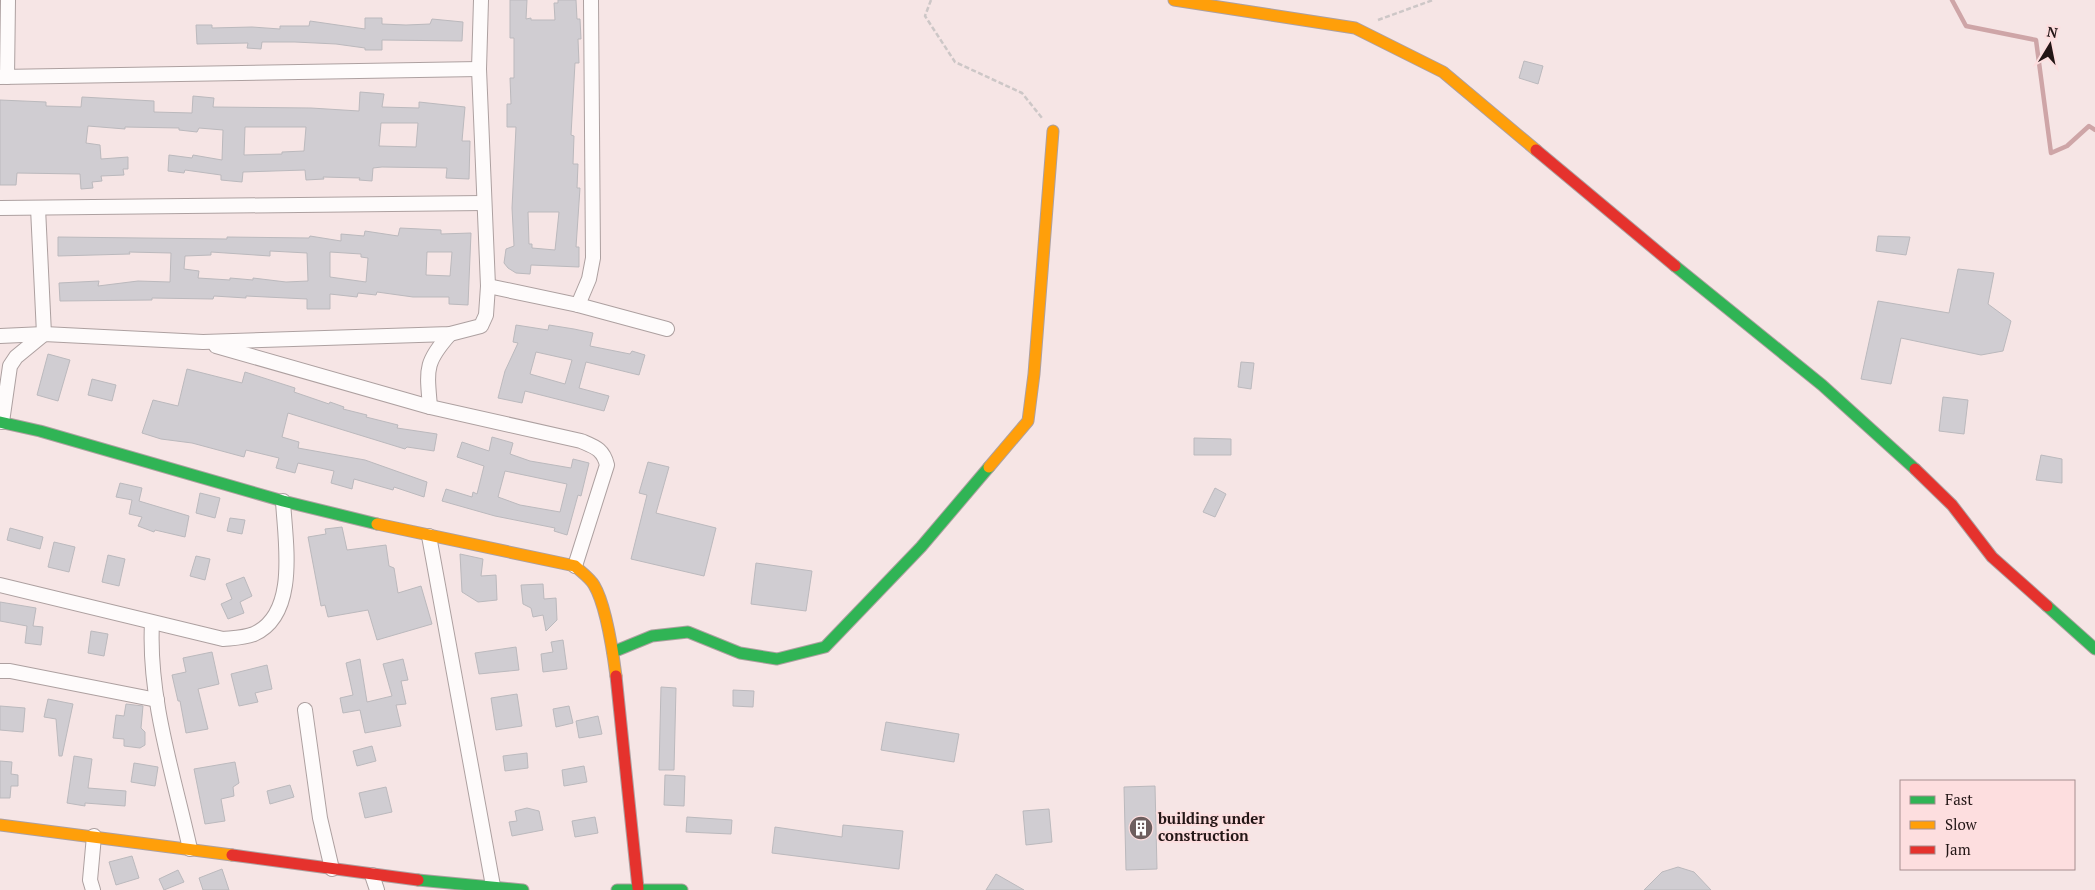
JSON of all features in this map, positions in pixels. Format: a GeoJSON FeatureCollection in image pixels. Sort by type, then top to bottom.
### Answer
{"type":"FeatureCollection","features":[{"type":"Feature","properties":{"kind":"street"},"geometry":{"type":"LineString","coordinates":[[8,0],[4,77],[479,69]]}},
{"type":"Feature","properties":{"kind":"street"},"geometry":{"type":"LineString","coordinates":[[0,336],[44,334],[203,342],[450,334],[481,326],[486,315],[488,286],[479,69],[481,0]]}},
{"type":"Feature","properties":{"kind":"street"},"geometry":{"type":"LineString","coordinates":[[578,305],[589,279],[593,258],[591,0]]}},
{"type":"Feature","properties":{"kind":"street"},"geometry":{"type":"LineString","coordinates":[[1174,0],[1355,28],[1443,72],[1615,217],[1822,385],[1945,498],[1992,557],[2095,649]]}},
{"type":"Feature","properties":{"kind":"street"},"geometry":{"type":"LineString","coordinates":[[613,652],[652,636],[688,632],[740,653],[777,659],[825,647],[921,547],[1003,451],[1028,421],[1034,374],[1052,131]]}},
{"type":"Feature","properties":{"kind":"street"},"geometry":{"type":"LineString","coordinates":[[0,208],[484,203]]}},
{"type":"Feature","properties":{"kind":"street"},"geometry":{"type":"LineString","coordinates":[[38,208],[44,334]]}},
{"type":"Feature","properties":{"kind":"street"},"geometry":{"type":"LineString","coordinates":[[488,286],[578,305],[668,329]]}},
{"type":"Feature","properties":{"kind":"street"},"geometry":{"type":"LineString","coordinates":[[44,334],[16,357],[10,366],[1,422],[40,431],[284,501],[429,536],[575,566],[594,585],[600,600],[613,652],[638,888]]}},
{"type":"Feature","properties":{"kind":"street"},"geometry":{"type":"LineString","coordinates":[[430,407],[429,364],[433,353],[450,334]]}},
{"type":"Feature","properties":{"kind":"street"},"geometry":{"type":"LineString","coordinates":[[203,342],[430,407],[581,441],[598,448],[604,455],[607,465],[575,566]]}},
{"type":"Feature","properties":{"kind":"street"},"geometry":{"type":"LineString","coordinates":[[0,585],[223,639],[254,634],[266,626],[276,614],[286,581],[284,501]]}},
{"type":"Feature","properties":{"kind":"street"},"geometry":{"type":"LineString","coordinates":[[429,536],[493,886]]}},
{"type":"Feature","properties":{"kind":"street"},"geometry":{"type":"LineString","coordinates":[[152,623],[150,654],[157,700],[190,849]]}},
{"type":"Feature","properties":{"kind":"street"},"geometry":{"type":"LineString","coordinates":[[0,671],[10,671],[157,700]]}},
{"type":"Feature","properties":{"kind":"street"},"geometry":{"type":"LineString","coordinates":[[305,710],[320,818],[332,868]]}},
{"type":"Feature","properties":{"kind":"street"},"geometry":{"type":"LineString","coordinates":[[0,826],[94,836],[372,875],[522,890]]}},
{"type":"Feature","properties":{"kind":"street"},"geometry":{"type":"LineString","coordinates":[[93,890],[90,880],[94,836]]}},
{"type":"Feature","properties":{"kind":"street"},"geometry":{"type":"LineString","coordinates":[[372,875],[377,890]]}},
{"type":"Feature","properties":{"kind":"street"},"geometry":{"type":"LineString","coordinates":[[617,890],[638,888],[682,890]]}},
{"type":"Feature","properties":{"kind":"path"},"geometry":{"type":"LineString","coordinates":[[932,0],[925,16],[955,62],[1022,92],[1052,131]]}},
{"type":"Feature","properties":{"kind":"path"},"geometry":{"type":"LineString","coordinates":[[1355,28],[1433,0]]}},
{"type":"Feature","properties":{"kind":"building"},"geometry":{"type":"Polygon","coordinates":[[[510,0],[527,0],[526,19],[555,20],[554,3],[558,3],[558,0],[576,0],[577,19],[580,19],[581,39],[578,39],[579,63],[575,63],[571,135],[574,136],[573,164],[578,164],[577,188],[580,188],[576,247],[579,247],[579,267],[531,265],[530,274],[516,273],[504,263],[506,249],[514,246],[512,208],[516,127],[507,127],[507,104],[511,104],[510,78],[514,78],[514,38],[510,38],[510,0]],[[528,212],[529,244],[532,244],[532,248],[555,250],[559,212],[528,212]]]}},
{"type":"Feature","properties":{"kind":"building"},"geometry":{"type":"Polygon","coordinates":[[[365,18],[382,18],[382,24],[406,25],[430,24],[432,19],[463,22],[462,41],[382,40],[382,50],[365,50],[365,48],[336,44],[295,42],[262,42],[261,49],[247,48],[248,43],[197,44],[196,25],[212,25],[212,28],[252,27],[280,29],[280,26],[309,26],[310,21],[365,29],[365,18]]]}},
{"type":"Feature","properties":{"kind":"building"},"geometry":{"type":"Polygon","coordinates":[[[1524,61],[1543,66],[1538,84],[1519,78],[1524,61]]]}},
{"type":"Feature","properties":{"kind":"building"},"geometry":{"type":"Polygon","coordinates":[[[360,92],[384,94],[382,107],[419,108],[419,102],[465,107],[462,141],[470,141],[469,179],[446,178],[447,168],[382,167],[373,168],[372,181],[359,180],[360,178],[323,177],[324,179],[306,180],[305,170],[243,172],[242,182],[221,180],[221,175],[185,170],[184,173],[168,171],[169,155],[192,158],[193,155],[222,160],[223,130],[199,128],[197,132],[179,130],[179,128],[125,127],[125,129],[88,126],[86,143],[100,145],[101,159],[128,157],[128,169],[123,169],[124,175],[101,176],[102,181],[92,182],[93,188],[81,189],[80,174],[17,173],[16,185],[0,185],[0,100],[46,102],[46,106],[81,107],[82,97],[154,101],[154,112],[192,113],[193,96],[214,98],[213,107],[311,108],[359,111],[360,92]],[[381,123],[379,146],[416,147],[418,123],[381,123]],[[245,127],[244,155],[282,154],[282,152],[304,151],[306,127],[245,127]]]}},
{"type":"Feature","properties":{"kind":"building"},"geometry":{"type":"Polygon","coordinates":[[[400,228],[441,230],[441,234],[471,233],[468,305],[449,304],[449,297],[413,297],[377,292],[376,295],[358,293],[357,297],[330,294],[330,309],[307,309],[307,299],[246,296],[246,298],[214,296],[213,299],[152,298],[152,300],[60,301],[59,283],[99,281],[98,286],[138,281],[170,282],[171,253],[129,252],[130,254],[58,256],[58,237],[227,239],[227,237],[309,238],[310,236],[341,241],[341,234],[364,236],[365,231],[398,236],[400,228]],[[270,251],[270,256],[211,252],[211,255],[185,256],[184,269],[199,271],[198,278],[253,280],[253,278],[286,282],[308,281],[307,253],[270,251]],[[330,252],[330,277],[366,282],[368,258],[361,257],[361,254],[330,252]],[[427,252],[426,275],[450,276],[452,252],[427,252]]]}},
{"type":"Feature","properties":{"kind":"building"},"geometry":{"type":"Polygon","coordinates":[[[1878,236],[1910,237],[1906,255],[1876,251],[1878,236]]]}},
{"type":"Feature","properties":{"kind":"building"},"geometry":{"type":"Polygon","coordinates":[[[1958,269],[1994,273],[1988,304],[2011,321],[2003,351],[1981,355],[1901,338],[1891,384],[1861,379],[1878,301],[1949,313],[1958,269]]]}},
{"type":"Feature","properties":{"kind":"building"},"geometry":{"type":"Polygon","coordinates":[[[516,325],[548,330],[549,325],[593,333],[590,346],[630,354],[632,351],[645,355],[639,375],[586,362],[579,388],[609,396],[604,411],[525,391],[522,403],[498,398],[505,371],[518,343],[513,342],[516,325]],[[536,352],[530,374],[565,384],[572,360],[536,352]]]}},
{"type":"Feature","properties":{"kind":"building"},"geometry":{"type":"Polygon","coordinates":[[[48,354],[70,360],[58,401],[37,395],[48,354]]]}},
{"type":"Feature","properties":{"kind":"building"},"geometry":{"type":"Polygon","coordinates":[[[1241,362],[1254,363],[1251,389],[1238,387],[1241,362]]]}},
{"type":"Feature","properties":{"kind":"building"},"geometry":{"type":"Polygon","coordinates":[[[187,369],[242,383],[245,372],[295,388],[294,392],[329,404],[330,402],[344,407],[343,409],[367,415],[366,417],[398,425],[397,428],[437,434],[434,451],[407,447],[405,449],[288,413],[282,437],[299,442],[298,448],[365,460],[427,482],[424,497],[394,487],[393,490],[354,479],[352,489],[331,483],[334,471],[298,463],[295,473],[276,468],[279,458],[246,450],[244,457],[192,443],[161,439],[142,433],[153,400],[178,406],[187,369]]]}},
{"type":"Feature","properties":{"kind":"building"},"geometry":{"type":"Polygon","coordinates":[[[92,379],[116,385],[112,401],[88,395],[92,379]]]}},
{"type":"Feature","properties":{"kind":"building"},"geometry":{"type":"Polygon","coordinates":[[[1943,397],[1968,400],[1964,434],[1939,431],[1943,397]]]}},
{"type":"Feature","properties":{"kind":"building"},"geometry":{"type":"Polygon","coordinates":[[[492,437],[513,443],[510,454],[530,461],[571,468],[573,459],[589,463],[581,496],[578,495],[567,535],[554,531],[555,528],[495,516],[442,501],[446,489],[472,497],[473,492],[477,494],[484,466],[457,457],[462,442],[489,451],[492,437]],[[505,471],[498,497],[520,505],[560,512],[567,484],[505,471]]]}},
{"type":"Feature","properties":{"kind":"building"},"geometry":{"type":"Polygon","coordinates":[[[1194,438],[1231,439],[1231,455],[1194,455],[1194,438]]]}},
{"type":"Feature","properties":{"kind":"building"},"geometry":{"type":"Polygon","coordinates":[[[2041,455],[2062,459],[2062,483],[2036,480],[2041,455]]]}},
{"type":"Feature","properties":{"kind":"building"},"geometry":{"type":"Polygon","coordinates":[[[648,462],[669,467],[656,513],[716,528],[704,576],[631,559],[647,495],[639,493],[648,462]]]}},
{"type":"Feature","properties":{"kind":"building"},"geometry":{"type":"Polygon","coordinates":[[[120,483],[142,488],[139,501],[189,516],[185,537],[155,530],[154,532],[138,526],[142,517],[129,514],[132,500],[116,497],[120,483]]]}},
{"type":"Feature","properties":{"kind":"building"},"geometry":{"type":"Polygon","coordinates":[[[1215,488],[1226,494],[1215,517],[1203,512],[1215,488]]]}},
{"type":"Feature","properties":{"kind":"building"},"geometry":{"type":"Polygon","coordinates":[[[200,493],[220,498],[215,518],[196,513],[200,493]]]}},
{"type":"Feature","properties":{"kind":"building"},"geometry":{"type":"Polygon","coordinates":[[[230,518],[245,520],[242,534],[227,531],[230,518]]]}},
{"type":"Feature","properties":{"kind":"building"},"geometry":{"type":"Polygon","coordinates":[[[342,527],[347,550],[386,545],[389,566],[394,568],[398,593],[421,586],[432,624],[377,640],[368,610],[328,617],[325,605],[321,606],[308,537],[326,534],[325,529],[342,527]]]}},
{"type":"Feature","properties":{"kind":"building"},"geometry":{"type":"Polygon","coordinates":[[[10,528],[43,537],[40,549],[7,540],[10,528]]]}},
{"type":"Feature","properties":{"kind":"building"},"geometry":{"type":"Polygon","coordinates":[[[54,542],[75,547],[69,572],[48,567],[54,542]]]}},
{"type":"Feature","properties":{"kind":"building"},"geometry":{"type":"Polygon","coordinates":[[[460,554],[483,559],[481,576],[496,575],[497,600],[478,602],[462,592],[460,554]]]}},
{"type":"Feature","properties":{"kind":"building"},"geometry":{"type":"Polygon","coordinates":[[[108,555],[125,559],[119,586],[102,582],[108,555]]]}},
{"type":"Feature","properties":{"kind":"building"},"geometry":{"type":"Polygon","coordinates":[[[196,556],[210,559],[205,580],[190,576],[196,556]]]}},
{"type":"Feature","properties":{"kind":"building"},"geometry":{"type":"Polygon","coordinates":[[[756,563],[812,571],[806,611],[751,604],[756,563]]]}},
{"type":"Feature","properties":{"kind":"building"},"geometry":{"type":"Polygon","coordinates":[[[244,577],[252,596],[240,602],[244,613],[228,619],[221,604],[232,599],[226,584],[244,577]]]}},
{"type":"Feature","properties":{"kind":"building"},"geometry":{"type":"Polygon","coordinates":[[[543,584],[544,599],[556,598],[557,620],[546,631],[543,615],[533,617],[531,608],[523,604],[521,585],[543,584]]]}},
{"type":"Feature","properties":{"kind":"building"},"geometry":{"type":"Polygon","coordinates":[[[0,602],[36,608],[33,626],[43,627],[41,645],[25,643],[27,626],[0,621],[0,602]]]}},
{"type":"Feature","properties":{"kind":"building"},"geometry":{"type":"Polygon","coordinates":[[[91,631],[108,634],[104,656],[88,653],[91,631]]]}},
{"type":"Feature","properties":{"kind":"building"},"geometry":{"type":"Polygon","coordinates":[[[563,640],[567,669],[543,672],[541,654],[553,652],[551,642],[563,640]]]}},
{"type":"Feature","properties":{"kind":"building"},"geometry":{"type":"Polygon","coordinates":[[[516,647],[519,670],[479,674],[475,653],[516,647]]]}},
{"type":"Feature","properties":{"kind":"building"},"geometry":{"type":"Polygon","coordinates":[[[212,652],[219,684],[198,689],[208,729],[186,733],[180,701],[178,701],[172,675],[186,672],[183,658],[212,652]]]}},
{"type":"Feature","properties":{"kind":"building"},"geometry":{"type":"Polygon","coordinates":[[[360,659],[367,702],[392,696],[383,664],[403,659],[408,680],[401,681],[406,704],[396,705],[401,726],[365,733],[360,710],[343,713],[340,698],[353,695],[346,663],[360,659]]]}},
{"type":"Feature","properties":{"kind":"building"},"geometry":{"type":"Polygon","coordinates":[[[267,665],[272,689],[255,693],[258,702],[239,706],[231,674],[267,665]]]}},
{"type":"Feature","properties":{"kind":"building"},"geometry":{"type":"Polygon","coordinates":[[[661,687],[676,688],[674,770],[659,770],[661,687]]]}},
{"type":"Feature","properties":{"kind":"building"},"geometry":{"type":"Polygon","coordinates":[[[733,690],[754,691],[753,707],[733,706],[733,690]]]}},
{"type":"Feature","properties":{"kind":"building"},"geometry":{"type":"Polygon","coordinates":[[[517,694],[522,726],[496,730],[491,698],[517,694]]]}},
{"type":"Feature","properties":{"kind":"building"},"geometry":{"type":"Polygon","coordinates":[[[48,699],[73,704],[62,756],[59,756],[56,719],[44,717],[48,699]]]}},
{"type":"Feature","properties":{"kind":"building"},"geometry":{"type":"Polygon","coordinates":[[[126,704],[143,706],[141,728],[145,732],[145,745],[140,748],[124,746],[124,739],[113,738],[116,715],[124,716],[126,704]]]}},
{"type":"Feature","properties":{"kind":"building"},"geometry":{"type":"Polygon","coordinates":[[[0,706],[25,708],[23,732],[0,730],[0,706]]]}},
{"type":"Feature","properties":{"kind":"building"},"geometry":{"type":"Polygon","coordinates":[[[569,706],[573,723],[556,727],[553,709],[569,706]]]}},
{"type":"Feature","properties":{"kind":"building"},"geometry":{"type":"Polygon","coordinates":[[[598,716],[602,734],[579,738],[576,721],[598,716]]]}},
{"type":"Feature","properties":{"kind":"building"},"geometry":{"type":"Polygon","coordinates":[[[886,722],[959,734],[954,762],[881,750],[886,722]]]}},
{"type":"Feature","properties":{"kind":"building"},"geometry":{"type":"Polygon","coordinates":[[[372,746],[376,761],[357,766],[353,751],[372,746]]]}},
{"type":"Feature","properties":{"kind":"building"},"geometry":{"type":"Polygon","coordinates":[[[527,753],[528,768],[505,771],[503,756],[527,753]]]}},
{"type":"Feature","properties":{"kind":"building"},"geometry":{"type":"Polygon","coordinates":[[[74,756],[92,759],[88,788],[126,791],[125,806],[85,803],[85,806],[67,803],[74,756]]]}},
{"type":"Feature","properties":{"kind":"building"},"geometry":{"type":"Polygon","coordinates":[[[0,761],[12,762],[11,774],[18,775],[18,786],[11,786],[10,798],[0,798],[0,761]]]}},
{"type":"Feature","properties":{"kind":"building"},"geometry":{"type":"Polygon","coordinates":[[[235,762],[239,783],[233,787],[234,796],[221,799],[225,821],[205,824],[194,769],[235,762]]]}},
{"type":"Feature","properties":{"kind":"building"},"geometry":{"type":"Polygon","coordinates":[[[134,763],[158,767],[155,786],[131,782],[134,763]]]}},
{"type":"Feature","properties":{"kind":"building"},"geometry":{"type":"Polygon","coordinates":[[[584,766],[587,782],[564,786],[562,770],[584,766]]]}},
{"type":"Feature","properties":{"kind":"building"},"geometry":{"type":"Polygon","coordinates":[[[665,775],[685,776],[684,806],[664,805],[665,775]]]}},
{"type":"Feature","properties":{"kind":"building"},"geometry":{"type":"Polygon","coordinates":[[[290,785],[294,797],[270,804],[267,791],[290,785]]]}},
{"type":"Feature","properties":{"kind":"building","name":"building under construction"},"geometry":{"type":"Polygon","coordinates":[[[1155,786],[1157,869],[1126,870],[1124,787],[1155,786]]]}},
{"type":"Feature","properties":{"kind":"building"},"geometry":{"type":"Polygon","coordinates":[[[386,787],[392,812],[365,818],[359,793],[386,787]]]}},
{"type":"Feature","properties":{"kind":"building"},"geometry":{"type":"Polygon","coordinates":[[[527,808],[539,811],[543,830],[512,836],[509,822],[517,821],[515,811],[527,808]]]}},
{"type":"Feature","properties":{"kind":"building"},"geometry":{"type":"Polygon","coordinates":[[[1049,809],[1052,842],[1026,845],[1023,811],[1049,809]]]}},
{"type":"Feature","properties":{"kind":"building"},"geometry":{"type":"Polygon","coordinates":[[[595,817],[598,833],[575,837],[572,821],[595,817]]]}},
{"type":"Feature","properties":{"kind":"building"},"geometry":{"type":"Polygon","coordinates":[[[687,817],[732,820],[731,834],[686,832],[687,817]]]}},
{"type":"Feature","properties":{"kind":"building"},"geometry":{"type":"Polygon","coordinates":[[[843,825],[903,831],[899,869],[772,853],[775,827],[842,837],[843,825]]]}},
{"type":"Feature","properties":{"kind":"building"},"geometry":{"type":"Polygon","coordinates":[[[132,856],[139,878],[116,885],[109,862],[132,856]]]}},
{"type":"Feature","properties":{"kind":"building"},"geometry":{"type":"Polygon","coordinates":[[[1678,867],[1694,872],[1711,890],[1644,890],[1662,872],[1678,867]]]}},
{"type":"Feature","properties":{"kind":"building"},"geometry":{"type":"Polygon","coordinates":[[[222,869],[229,890],[203,890],[199,878],[222,869]]]}},
{"type":"Feature","properties":{"kind":"building"},"geometry":{"type":"Polygon","coordinates":[[[178,870],[184,882],[164,890],[159,879],[178,870]]]}},
{"type":"Feature","properties":{"kind":"building"},"geometry":{"type":"Polygon","coordinates":[[[996,874],[1024,890],[986,890],[996,874]]]}},
{"type":"Feature","properties":{"kind":"waterway"},"geometry":{"type":"LineString","coordinates":[[1952,0],[1966,26],[2036,40],[2051,153],[2067,146],[2089,126],[2095,130]]}},
{"type":"Feature","properties":{"kind":"traffic: fast"},"geometry":{"type":"LineString","coordinates":[[1675,266],[1822,385],[1915,469]]}},
{"type":"Feature","properties":{"kind":"traffic: fast"},"geometry":{"type":"LineString","coordinates":[[0,422],[40,431],[283,501],[377,524]]}},
{"type":"Feature","properties":{"kind":"traffic: fast"},"geometry":{"type":"LineString","coordinates":[[613,652],[652,636],[688,632],[740,653],[777,659],[825,647],[921,547],[989,467]]}},
{"type":"Feature","properties":{"kind":"traffic: fast"},"geometry":{"type":"LineString","coordinates":[[2047,606],[2095,649]]}},
{"type":"Feature","properties":{"kind":"traffic: fast"},"geometry":{"type":"LineString","coordinates":[[418,880],[523,890]]}},
{"type":"Feature","properties":{"kind":"traffic: fast"},"geometry":{"type":"LineString","coordinates":[[617,890],[682,890]]}},
{"type":"Feature","properties":{"kind":"traffic: slow"},"geometry":{"type":"LineString","coordinates":[[1174,0],[1355,28],[1443,72],[1536,150]]}},
{"type":"Feature","properties":{"kind":"traffic: slow"},"geometry":{"type":"LineString","coordinates":[[989,467],[1028,421],[1034,374],[1053,131]]}},
{"type":"Feature","properties":{"kind":"traffic: slow"},"geometry":{"type":"LineString","coordinates":[[377,524],[575,566],[594,585],[602,604],[616,676]]}},
{"type":"Feature","properties":{"kind":"traffic: slow"},"geometry":{"type":"LineString","coordinates":[[0,825],[232,855]]}},
{"type":"Feature","properties":{"kind":"traffic: jam"},"geometry":{"type":"LineString","coordinates":[[1536,150],[1675,266]]}},
{"type":"Feature","properties":{"kind":"traffic: jam"},"geometry":{"type":"LineString","coordinates":[[1915,469],[1952,505],[1992,557],[2047,606]]}},
{"type":"Feature","properties":{"kind":"traffic: jam"},"geometry":{"type":"LineString","coordinates":[[616,676],[638,888]]}},
{"type":"Feature","properties":{"kind":"traffic: jam"},"geometry":{"type":"LineString","coordinates":[[232,855],[418,880]]}},
{"type":"Feature","properties":{"kind":"place","name":"building under construction"},"geometry":{"type":"Point","coordinates":[1141,828]}}]}
